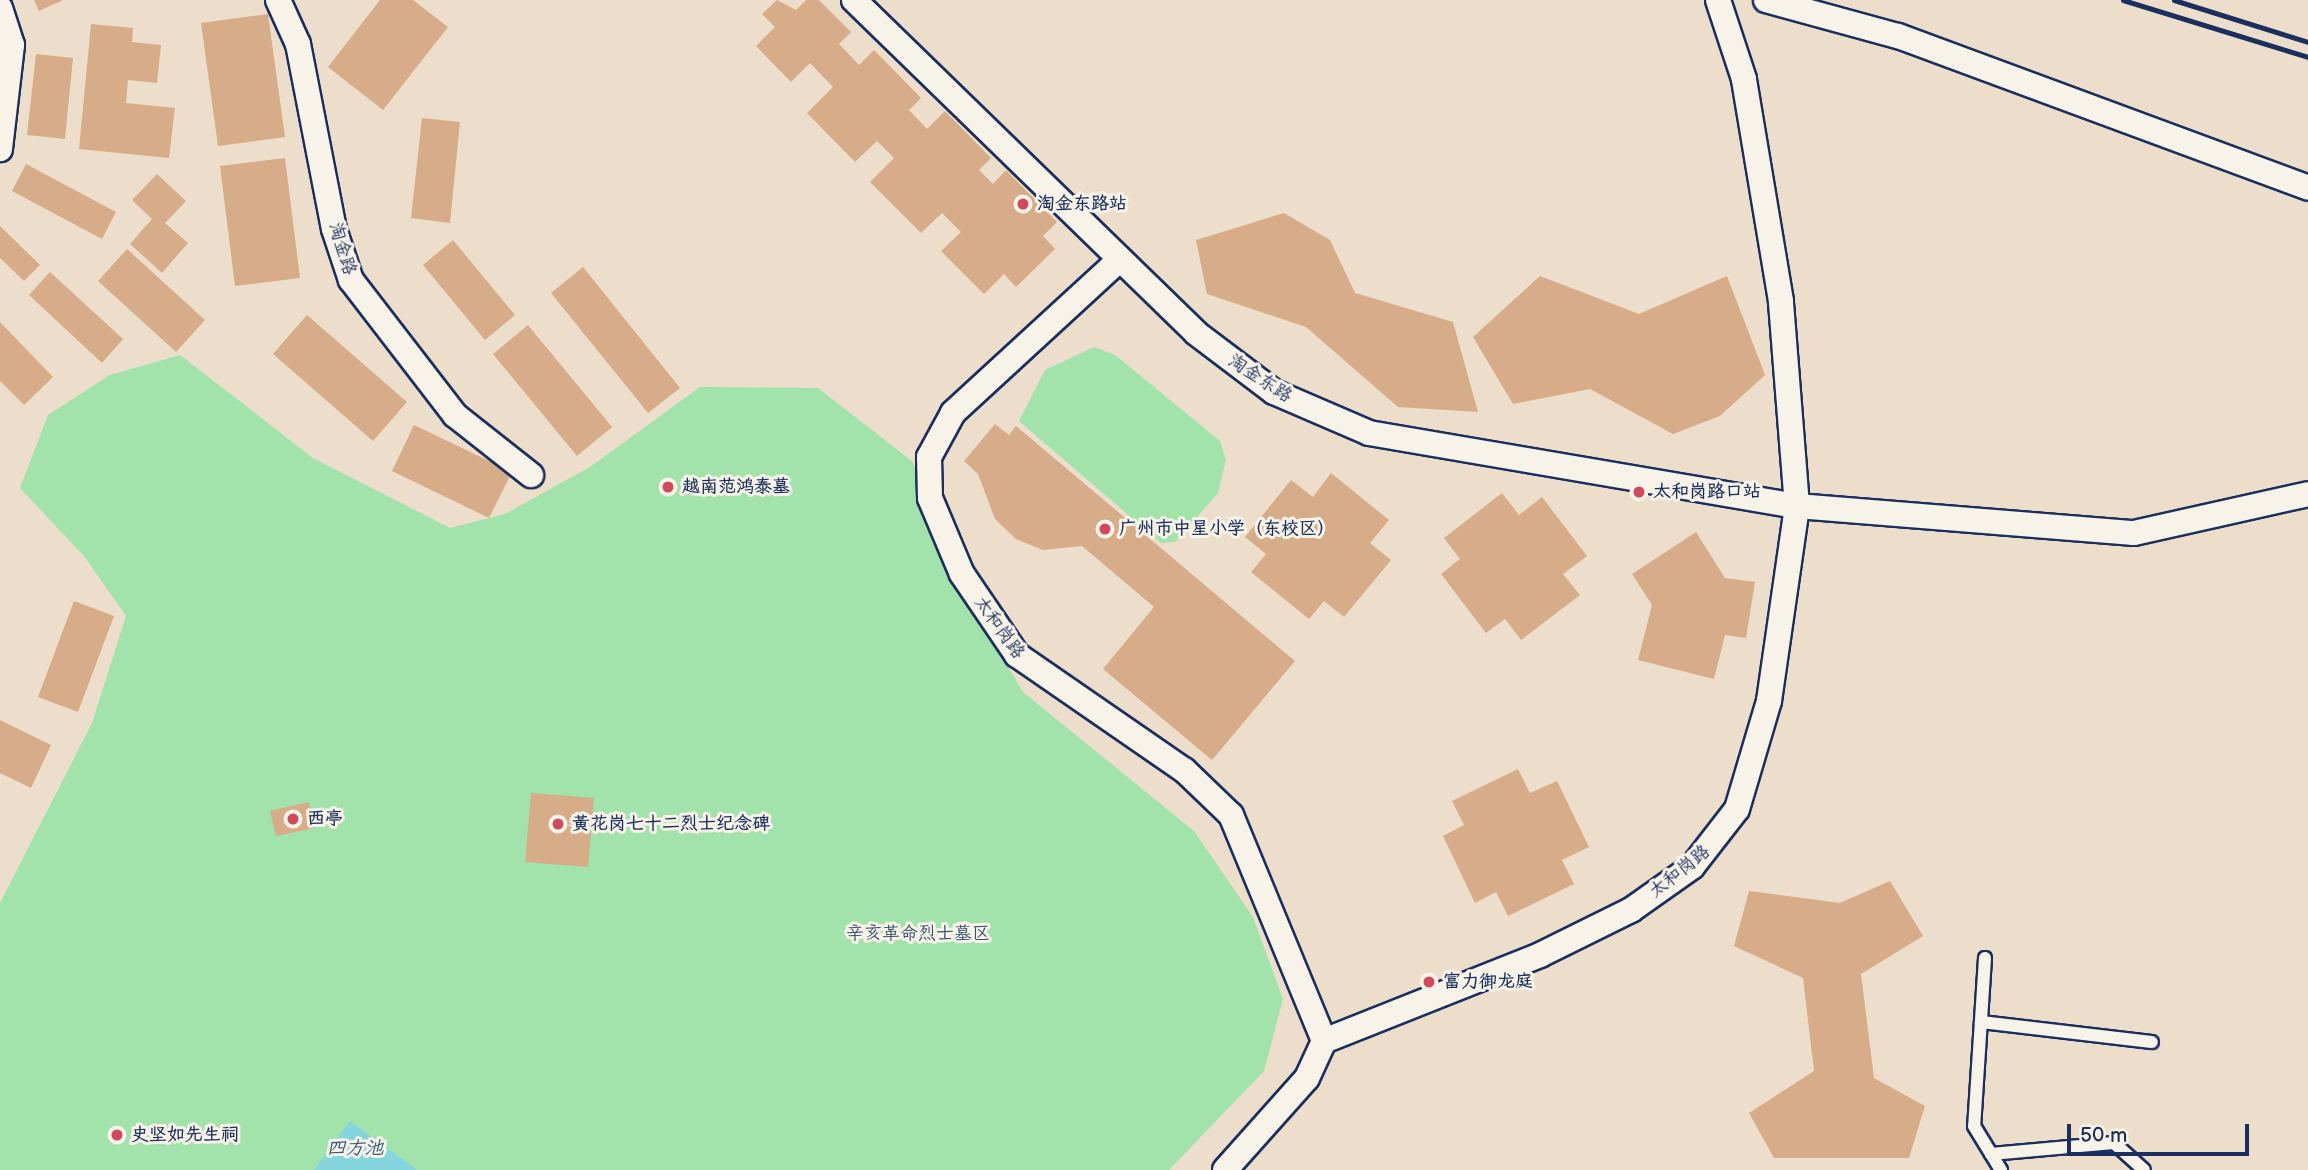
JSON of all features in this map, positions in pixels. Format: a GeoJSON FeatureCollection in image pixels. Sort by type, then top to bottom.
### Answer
{"type":"FeatureCollection","features":[{"type":"Feature","properties":{"kind":"street","name":"淘金路"},"geometry":{"type":"LineString","coordinates":[[278,0],[307,81],[334,229],[351,280],[455,415],[531,475]]}},
{"type":"Feature","properties":{"kind":"street","name":"淘金东路"},"geometry":{"type":"LineString","coordinates":[[854,0],[1117,262],[1238,369],[1369,433],[1797,506],[2134,533],[2308,494]]}},
{"type":"Feature","properties":{"kind":"street","name":"太和岗路"},"geometry":{"type":"LineString","coordinates":[[1117,262],[953,414],[929,457],[930,498],[962,574],[1017,655],[1184,770],[1231,815],[1324,1041],[1589,932],[1663,889],[1720,839],[1746,786],[1769,701],[1797,506],[1781,301],[1744,79],[1718,0]]}},
{"type":"Feature","properties":{"kind":"street"},"geometry":{"type":"LineString","coordinates":[[1766,0],[1898,36],[2308,188]]}},
{"type":"Feature","properties":{"kind":"street"},"geometry":{"type":"LineString","coordinates":[[0,8],[12,45],[0,149]]}},
{"type":"Feature","properties":{"kind":"street"},"geometry":{"type":"LineString","coordinates":[[1225,1170],[1307,1077],[1324,1041]]}},
{"type":"Feature","properties":{"kind":"lane"},"geometry":{"type":"LineString","coordinates":[[1985,958],[1974,1126],[2001,1170]]}},
{"type":"Feature","properties":{"kind":"lane"},"geometry":{"type":"LineString","coordinates":[[1981,1022],[2152,1042]]}},
{"type":"Feature","properties":{"kind":"lane"},"geometry":{"type":"LineString","coordinates":[[1991,1154],[2114,1143],[2144,1170]]}},
{"type":"Feature","properties":{"kind":"green space"},"geometry":{"type":"Polygon","coordinates":[[[1094,347],[1115,355],[1220,441],[1226,460],[1218,493],[1175,542],[1161,543],[1019,421],[1045,370],[1094,347]]]}},
{"type":"Feature","properties":{"kind":"green space","name":"辛亥革命烈士墓区"},"geometry":{"type":"Polygon","coordinates":[[[180,355],[313,458],[450,528],[505,514],[590,467],[700,387],[818,388],[913,462],[948,565],[1023,692],[1194,831],[1253,917],[1283,999],[1264,1071],[1169,1170],[0,1170],[0,903],[92,723],[126,616],[84,556],[20,488],[48,415],[110,375],[180,355]]]}},
{"type":"Feature","properties":{"kind":"water","name":"四方池"},"geometry":{"type":"Polygon","coordinates":[[[350,1121],[416,1169],[314,1170],[350,1121]]]}},
{"type":"Feature","properties":{"kind":"building"},"geometry":{"type":"Polygon","coordinates":[[[34,0],[63,0],[39,11],[34,0]]]}},
{"type":"Feature","properties":{"kind":"building"},"geometry":{"type":"Polygon","coordinates":[[[380,0],[413,0],[448,27],[383,110],[328,67],[380,0]]]}},
{"type":"Feature","properties":{"kind":"building"},"geometry":{"type":"Polygon","coordinates":[[[777,0],[796,10],[806,0],[819,0],[851,32],[839,44],[859,65],[874,50],[921,98],[909,110],[927,129],[945,111],[991,158],[979,170],[993,184],[1006,170],[1057,222],[1043,236],[1055,249],[1016,287],[1004,274],[984,294],[941,251],[961,232],[942,213],[921,233],[870,182],[894,158],[877,141],[855,162],[807,113],[833,87],[810,63],[791,82],[756,46],[775,27],[762,14],[777,0]]]}},
{"type":"Feature","properties":{"kind":"building"},"geometry":{"type":"Polygon","coordinates":[[[268,14],[285,137],[218,146],[201,23],[268,14]]]}},
{"type":"Feature","properties":{"kind":"building"},"geometry":{"type":"Polygon","coordinates":[[[91,24],[133,28],[132,42],[161,45],[157,83],[128,80],[126,103],[175,108],[169,158],[79,149],[91,24]]]}},
{"type":"Feature","properties":{"kind":"building"},"geometry":{"type":"Polygon","coordinates":[[[36,54],[73,58],[65,139],[27,135],[36,54]]]}},
{"type":"Feature","properties":{"kind":"building"},"geometry":{"type":"Polygon","coordinates":[[[422,118],[460,122],[450,223],[411,218],[422,118]]]}},
{"type":"Feature","properties":{"kind":"building"},"geometry":{"type":"Polygon","coordinates":[[[285,158],[300,278],[235,286],[220,166],[285,158]]]}},
{"type":"Feature","properties":{"kind":"building"},"geometry":{"type":"Polygon","coordinates":[[[26,164],[116,212],[102,239],[12,191],[26,164]]]}},
{"type":"Feature","properties":{"kind":"building"},"geometry":{"type":"Polygon","coordinates":[[[157,174],[186,201],[165,223],[188,243],[162,273],[130,244],[152,219],[132,200],[157,174]]]}},
{"type":"Feature","properties":{"kind":"building"},"geometry":{"type":"Polygon","coordinates":[[[1284,213],[1330,240],[1355,293],[1453,322],[1478,412],[1398,407],[1306,327],[1207,294],[1196,240],[1284,213]]]}},
{"type":"Feature","properties":{"kind":"building"},"geometry":{"type":"Polygon","coordinates":[[[0,226],[40,265],[24,281],[0,258],[0,226]]]}},
{"type":"Feature","properties":{"kind":"building"},"geometry":{"type":"Polygon","coordinates":[[[453,240],[515,315],[485,340],[423,265],[453,240]]]}},
{"type":"Feature","properties":{"kind":"building"},"geometry":{"type":"Polygon","coordinates":[[[127,249],[205,320],[176,352],[98,281],[127,249]]]}},
{"type":"Feature","properties":{"kind":"building"},"geometry":{"type":"Polygon","coordinates":[[[583,267],[680,388],[648,413],[551,293],[583,267]]]}},
{"type":"Feature","properties":{"kind":"building"},"geometry":{"type":"Polygon","coordinates":[[[50,272],[123,339],[102,363],[29,295],[50,272]]]}},
{"type":"Feature","properties":{"kind":"building"},"geometry":{"type":"Polygon","coordinates":[[[1540,276],[1639,314],[1727,276],[1765,375],[1720,416],[1673,434],[1590,389],[1513,404],[1473,337],[1540,276]]]}},
{"type":"Feature","properties":{"kind":"building"},"geometry":{"type":"Polygon","coordinates":[[[307,315],[407,402],[373,441],[273,354],[307,315]]]}},
{"type":"Feature","properties":{"kind":"building"},"geometry":{"type":"Polygon","coordinates":[[[0,322],[53,377],[24,405],[0,381],[0,322]]]}},
{"type":"Feature","properties":{"kind":"building"},"geometry":{"type":"Polygon","coordinates":[[[528,325],[612,427],[577,456],[493,354],[528,325]]]}},
{"type":"Feature","properties":{"kind":"building"},"geometry":{"type":"Polygon","coordinates":[[[995,424],[1009,435],[1016,426],[1295,661],[1212,760],[1103,669],[1154,607],[1082,546],[1043,550],[1016,539],[995,519],[978,474],[964,461],[995,424]]]}},
{"type":"Feature","properties":{"kind":"building"},"geometry":{"type":"Polygon","coordinates":[[[414,425],[512,472],[489,518],[392,471],[414,425]]]}},
{"type":"Feature","properties":{"kind":"building"},"geometry":{"type":"Polygon","coordinates":[[[1331,473],[1389,520],[1370,543],[1391,560],[1344,617],[1324,601],[1309,619],[1251,572],[1266,554],[1245,537],[1291,480],[1313,497],[1331,473]]]}},
{"type":"Feature","properties":{"kind":"building"},"geometry":{"type":"Polygon","coordinates":[[[1502,493],[1519,515],[1542,497],[1587,556],[1563,574],[1580,595],[1521,640],[1505,619],[1486,633],[1441,574],[1460,559],[1444,538],[1502,493]]]}},
{"type":"Feature","properties":{"kind":"building"},"geometry":{"type":"Polygon","coordinates":[[[1696,532],[1725,578],[1755,582],[1746,638],[1725,635],[1714,679],[1638,660],[1652,605],[1632,574],[1696,532]]]}},
{"type":"Feature","properties":{"kind":"building"},"geometry":{"type":"Polygon","coordinates":[[[74,601],[114,616],[78,712],[38,697],[74,601]]]}},
{"type":"Feature","properties":{"kind":"building"},"geometry":{"type":"Polygon","coordinates":[[[0,720],[51,745],[31,788],[0,773],[0,720]]]}},
{"type":"Feature","properties":{"kind":"building"},"geometry":{"type":"Polygon","coordinates":[[[1518,769],[1530,793],[1557,781],[1589,847],[1562,860],[1574,884],[1508,916],[1496,892],[1475,903],[1443,836],[1464,825],[1452,801],[1518,769]]]}},
{"type":"Feature","properties":{"kind":"building"},"geometry":{"type":"Polygon","coordinates":[[[531,793],[594,798],[588,867],[525,862],[531,793]]]}},
{"type":"Feature","properties":{"kind":"building","name":"西亭"},"geometry":{"type":"Polygon","coordinates":[[[309,802],[315,828],[276,836],[270,811],[309,802]]]}},
{"type":"Feature","properties":{"kind":"building"},"geometry":{"type":"Polygon","coordinates":[[[1890,881],[1923,936],[1861,974],[1874,1078],[1925,1106],[1909,1158],[1774,1158],[1749,1113],[1814,1071],[1803,978],[1734,946],[1749,891],[1840,903],[1890,881]]]}},
{"type":"Feature","properties":{"kind":"railway"},"geometry":{"type":"LineString","coordinates":[[2123,0],[2308,57]]}},
{"type":"Feature","properties":{"kind":"railway"},"geometry":{"type":"LineString","coordinates":[[2174,0],[2308,42]]}},
{"type":"Feature","properties":{"kind":"place","name":"淘金东路站"},"geometry":{"type":"Point","coordinates":[1023,204]}},
{"type":"Feature","properties":{"kind":"place","name":"越南范鸿泰墓"},"geometry":{"type":"Point","coordinates":[668,487]}},
{"type":"Feature","properties":{"kind":"place","name":"太和岗路口站"},"geometry":{"type":"Point","coordinates":[1639,492]}},
{"type":"Feature","properties":{"kind":"place","name":"广州市中星小学（东校区）"},"geometry":{"type":"Point","coordinates":[1105,529]}},
{"type":"Feature","properties":{"kind":"place","name":"西亭"},"geometry":{"type":"Point","coordinates":[293,819]}},
{"type":"Feature","properties":{"kind":"place","name":"黄花岗七十二烈士纪念碑"},"geometry":{"type":"Point","coordinates":[558,824]}},
{"type":"Feature","properties":{"kind":"place","name":"富力御龙庭"},"geometry":{"type":"Point","coordinates":[1429,982]}},
{"type":"Feature","properties":{"kind":"place","name":"史坚如先生祠"},"geometry":{"type":"Point","coordinates":[117,1135]}}]}
